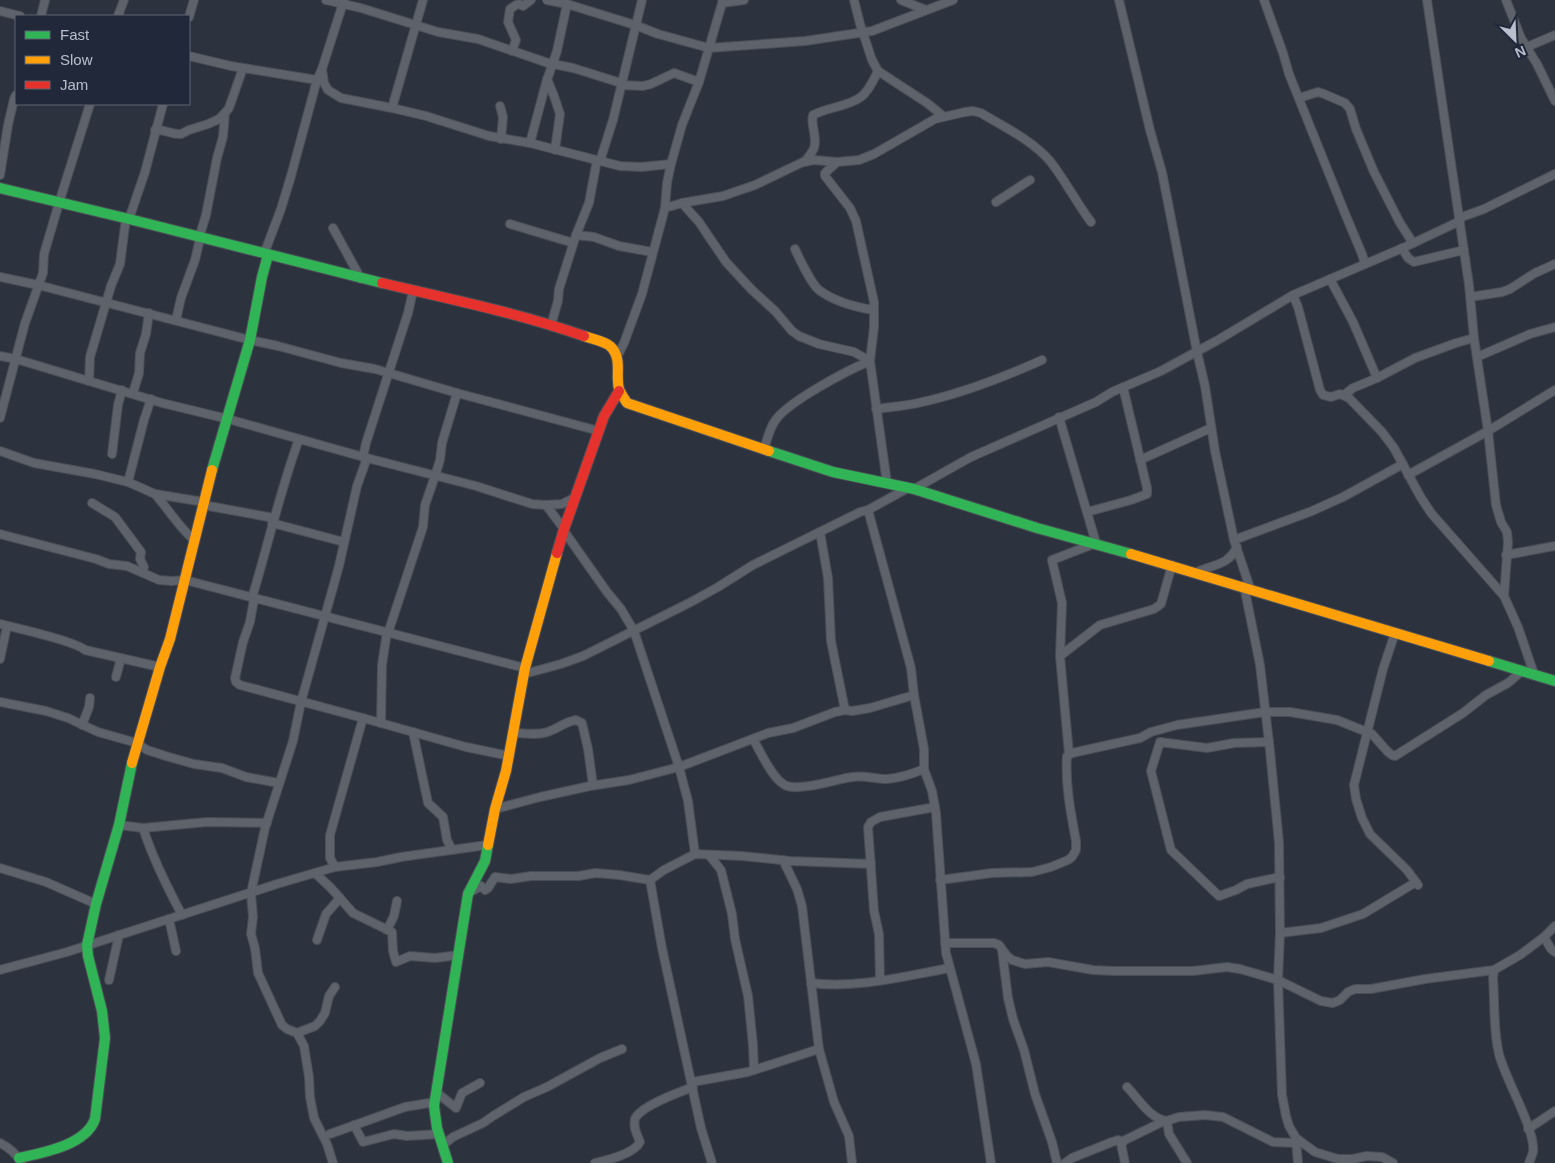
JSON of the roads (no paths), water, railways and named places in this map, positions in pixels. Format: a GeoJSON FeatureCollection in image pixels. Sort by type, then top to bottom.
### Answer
{"type":"FeatureCollection","features":[{"type":"Feature","properties":{"kind":"street"},"geometry":{"type":"LineString","coordinates":[[41,15],[46,0]]}},
{"type":"Feature","properties":{"kind":"street"},"geometry":{"type":"LineString","coordinates":[[118,15],[124,0]]}},
{"type":"Feature","properties":{"kind":"street"},"geometry":{"type":"LineString","coordinates":[[190,15],[194,0]]}},
{"type":"Feature","properties":{"kind":"street"},"geometry":{"type":"LineString","coordinates":[[326,0],[343,2],[438,32],[478,39],[621,84],[643,86],[674,73],[699,82]]}},
{"type":"Feature","properties":{"kind":"street"},"geometry":{"type":"LineString","coordinates":[[392,108],[422,0]]}},
{"type":"Feature","properties":{"kind":"street"},"geometry":{"type":"LineString","coordinates":[[512,51],[516,40],[508,22],[510,9],[516,4],[523,6],[531,0]]}},
{"type":"Feature","properties":{"kind":"street"},"geometry":{"type":"LineString","coordinates":[[547,0],[567,4],[635,25],[675,40],[709,48],[805,41],[863,33],[953,0]]}},
{"type":"Feature","properties":{"kind":"street"},"geometry":{"type":"LineString","coordinates":[[552,325],[559,289],[576,235],[589,203],[599,161],[613,120],[642,0]]}},
{"type":"Feature","properties":{"kind":"street"},"geometry":{"type":"LineString","coordinates":[[744,0],[722,2],[699,82],[682,125],[667,183],[665,208],[642,294],[624,344],[618,355],[619,391],[620,396],[627,403],[834,472],[911,489],[1037,528],[1197,572],[1555,681]]}},
{"type":"Feature","properties":{"kind":"street"},"geometry":{"type":"LineString","coordinates":[[854,0],[872,60],[878,71],[927,103],[943,116]]}},
{"type":"Feature","properties":{"kind":"street"},"geometry":{"type":"LineString","coordinates":[[901,0],[926,10]]}},
{"type":"Feature","properties":{"kind":"street"},"geometry":{"type":"LineString","coordinates":[[1119,0],[1162,172],[1197,352],[1206,386],[1214,451],[1247,587],[1260,665],[1279,843],[1280,933],[1278,980],[1282,1096],[1289,1126],[1296,1141],[1298,1163]]}},
{"type":"Feature","properties":{"kind":"street"},"geometry":{"type":"LineString","coordinates":[[1264,0],[1299,98],[1365,264]]}},
{"type":"Feature","properties":{"kind":"street"},"geometry":{"type":"LineString","coordinates":[[1427,0],[1434,59],[1460,220],[1496,505],[1507,532],[1504,596]]}},
{"type":"Feature","properties":{"kind":"street"},"geometry":{"type":"LineString","coordinates":[[1506,0],[1521,38],[1537,64],[1555,101]]}},
{"type":"Feature","properties":{"kind":"street"},"geometry":{"type":"LineString","coordinates":[[0,1143],[6,1146],[20,1160],[42,1154],[82,1136],[90,1128],[98,1109],[105,1038],[102,1011],[87,945],[96,904],[119,825],[132,761],[170,639],[203,503],[250,340],[266,255],[291,176],[317,80],[322,70],[343,2]]}},
{"type":"Feature","properties":{"kind":"street"},"geometry":{"type":"LineString","coordinates":[[530,143],[547,79],[553,64],[567,4]]}},
{"type":"Feature","properties":{"kind":"street"},"geometry":{"type":"LineString","coordinates":[[0,11],[16,15]]}},
{"type":"Feature","properties":{"kind":"street"},"geometry":{"type":"LineString","coordinates":[[1527,47],[1555,35]]}},
{"type":"Feature","properties":{"kind":"street"},"geometry":{"type":"LineString","coordinates":[[190,56],[243,68],[317,80]]}},
{"type":"Feature","properties":{"kind":"street"},"geometry":{"type":"LineString","coordinates":[[155,130],[162,129],[182,134],[213,122],[229,108],[243,68]]}},
{"type":"Feature","properties":{"kind":"street"},"geometry":{"type":"LineString","coordinates":[[322,70],[324,83],[328,90],[341,98],[392,108],[501,139],[530,143],[620,166],[641,167],[671,164]]}},
{"type":"Feature","properties":{"kind":"street"},"geometry":{"type":"LineString","coordinates":[[805,162],[814,148],[815,140],[812,119],[814,115],[820,111],[847,104],[862,96],[869,88],[878,71]]}},
{"type":"Feature","properties":{"kind":"street"},"geometry":{"type":"LineString","coordinates":[[547,79],[560,114],[555,150]]}},
{"type":"Feature","properties":{"kind":"street"},"geometry":{"type":"LineString","coordinates":[[1299,98],[1318,92],[1345,103],[1350,109],[1356,129],[1374,172],[1400,224],[1413,243]]}},
{"type":"Feature","properties":{"kind":"street"},"geometry":{"type":"LineString","coordinates":[[0,175],[8,125],[15,97]]}},
{"type":"Feature","properties":{"kind":"street"},"geometry":{"type":"LineString","coordinates":[[0,418],[25,323],[43,273],[44,254],[90,105]]}},
{"type":"Feature","properties":{"kind":"street"},"geometry":{"type":"LineString","coordinates":[[89,381],[90,357],[113,280],[120,264],[127,219],[144,172],[163,105]]}},
{"type":"Feature","properties":{"kind":"street"},"geometry":{"type":"LineString","coordinates":[[500,106],[503,117],[501,139]]}},
{"type":"Feature","properties":{"kind":"street"},"geometry":{"type":"LineString","coordinates":[[665,208],[682,202],[723,196],[754,185],[805,162],[814,160],[836,162],[859,160],[874,154],[935,119],[974,111],[1034,146],[1050,161],[1091,222]]}},
{"type":"Feature","properties":{"kind":"street"},"geometry":{"type":"LineString","coordinates":[[176,320],[195,260],[223,137],[225,113]]}},
{"type":"Feature","properties":{"kind":"street"},"geometry":{"type":"LineString","coordinates":[[836,162],[825,172],[825,176],[850,208],[856,221],[874,310],[870,361],[887,483]]}},
{"type":"Feature","properties":{"kind":"street"},"geometry":{"type":"LineString","coordinates":[[0,534],[109,564],[127,566],[159,580],[172,582],[185,580],[525,671],[561,664],[583,656],[634,631],[718,587],[753,565],[911,489],[971,457],[1096,402],[1122,387],[1161,371],[1218,340],[1293,294],[1413,243],[1555,174]]}},
{"type":"Feature","properties":{"kind":"street"},"geometry":{"type":"LineString","coordinates":[[996,202],[1030,180]]}},
{"type":"Feature","properties":{"kind":"street"},"geometry":{"type":"LineString","coordinates":[[0,188],[552,325],[609,345],[618,355]]}},
{"type":"Feature","properties":{"kind":"street"},"geometry":{"type":"LineString","coordinates":[[682,202],[699,222],[726,262],[792,331],[799,336],[820,344],[854,352],[870,361]]}},
{"type":"Feature","properties":{"kind":"street"},"geometry":{"type":"LineString","coordinates":[[510,224],[570,242]]}},
{"type":"Feature","properties":{"kind":"street"},"geometry":{"type":"LineString","coordinates":[[333,228],[361,279]]}},
{"type":"Feature","properties":{"kind":"street"},"geometry":{"type":"LineString","coordinates":[[576,235],[594,237],[619,246],[652,252]]}},
{"type":"Feature","properties":{"kind":"street"},"geometry":{"type":"LineString","coordinates":[[1402,248],[1408,258],[1414,262],[1464,250]]}},
{"type":"Feature","properties":{"kind":"street"},"geometry":{"type":"LineString","coordinates":[[795,249],[817,290],[845,304],[874,310]]}},
{"type":"Feature","properties":{"kind":"street"},"geometry":{"type":"LineString","coordinates":[[1470,297],[1510,289],[1535,273],[1555,264]]}},
{"type":"Feature","properties":{"kind":"street"},"geometry":{"type":"LineString","coordinates":[[0,277],[107,302],[341,363],[375,369],[598,431]]}},
{"type":"Feature","properties":{"kind":"street"},"geometry":{"type":"LineString","coordinates":[[1330,279],[1353,322],[1377,378]]}},
{"type":"Feature","properties":{"kind":"street"},"geometry":{"type":"LineString","coordinates":[[333,1163],[327,1144],[314,1118],[304,1046],[297,1033],[282,1025],[258,974],[256,948],[251,934],[254,917],[251,893],[267,823],[293,741],[301,702],[366,458],[366,443],[408,313],[413,290]]}},
{"type":"Feature","properties":{"kind":"street"},"geometry":{"type":"LineString","coordinates":[[1293,294],[1323,395],[1340,394],[1349,398],[1382,432],[1394,448],[1431,513],[1504,596],[1518,627],[1534,674]]}},
{"type":"Feature","properties":{"kind":"street"},"geometry":{"type":"LineString","coordinates":[[133,394],[139,373],[140,353],[146,334],[149,313]]}},
{"type":"Feature","properties":{"kind":"street"},"geometry":{"type":"LineString","coordinates":[[1477,357],[1530,334],[1555,327]]}},
{"type":"Feature","properties":{"kind":"street"},"geometry":{"type":"LineString","coordinates":[[1344,395],[1353,388],[1416,358],[1474,338]]}},
{"type":"Feature","properties":{"kind":"street"},"geometry":{"type":"LineString","coordinates":[[0,356],[366,458],[476,486],[532,504],[546,506],[562,504],[576,497]]}},
{"type":"Feature","properties":{"kind":"street"},"geometry":{"type":"LineString","coordinates":[[876,409],[945,397],[1011,374],[1042,360]]}},
{"type":"Feature","properties":{"kind":"street"},"geometry":{"type":"LineString","coordinates":[[764,450],[772,427],[780,415],[814,390],[854,367],[870,361]]}},
{"type":"Feature","properties":{"kind":"street"},"geometry":{"type":"LineString","coordinates":[[1087,512],[1147,494],[1148,488],[1122,387]]}},
{"type":"Feature","properties":{"kind":"street"},"geometry":{"type":"LineString","coordinates":[[112,454],[118,405],[122,390]]}},
{"type":"Feature","properties":{"kind":"street"},"geometry":{"type":"LineString","coordinates":[[1408,475],[1488,431],[1555,390]]}},
{"type":"Feature","properties":{"kind":"street"},"geometry":{"type":"LineString","coordinates":[[448,1163],[439,1134],[434,1106],[468,894],[485,861],[495,809],[510,756],[525,671],[564,530],[598,431],[604,416],[619,391]]}},
{"type":"Feature","properties":{"kind":"street"},"geometry":{"type":"LineString","coordinates":[[381,723],[382,665],[388,633],[423,527],[425,505],[440,460],[442,443],[457,393]]}},
{"type":"Feature","properties":{"kind":"street"},"geometry":{"type":"LineString","coordinates":[[128,482],[151,399]]}},
{"type":"Feature","properties":{"kind":"street"},"geometry":{"type":"LineString","coordinates":[[1059,417],[1096,543]]}},
{"type":"Feature","properties":{"kind":"street"},"geometry":{"type":"LineString","coordinates":[[1140,460],[1211,428]]}},
{"type":"Feature","properties":{"kind":"street"},"geometry":{"type":"LineString","coordinates":[[299,439],[273,521],[253,599],[250,622],[243,642],[236,673],[236,682],[240,685],[466,747],[510,756]]}},
{"type":"Feature","properties":{"kind":"street"},"geometry":{"type":"LineString","coordinates":[[0,451],[34,463],[128,482],[155,494],[203,503],[344,542]]}},
{"type":"Feature","properties":{"kind":"street"},"geometry":{"type":"LineString","coordinates":[[1197,572],[1226,561],[1231,557],[1236,544],[1343,497],[1403,464]]}},
{"type":"Feature","properties":{"kind":"street"},"geometry":{"type":"LineString","coordinates":[[155,494],[182,529],[194,540]]}},
{"type":"Feature","properties":{"kind":"street"},"geometry":{"type":"LineString","coordinates":[[92,503],[115,517],[140,552],[140,559],[144,567],[142,572]]}},
{"type":"Feature","properties":{"kind":"street"},"geometry":{"type":"LineString","coordinates":[[546,506],[621,609],[634,631],[679,767],[688,801],[695,854]]}},
{"type":"Feature","properties":{"kind":"street"},"geometry":{"type":"LineString","coordinates":[[868,510],[911,668],[924,749],[924,769],[935,806],[946,953],[976,1064],[991,1163]]}},
{"type":"Feature","properties":{"kind":"street"},"geometry":{"type":"LineString","coordinates":[[820,532],[828,578],[830,641],[845,710]]}},
{"type":"Feature","properties":{"kind":"street"},"geometry":{"type":"LineString","coordinates":[[940,880],[992,873],[1032,872],[1052,867],[1068,860],[1076,850],[1067,780],[1067,756],[1069,754],[1060,656],[1062,602],[1052,560],[1096,543]]}},
{"type":"Feature","properties":{"kind":"street"},"geometry":{"type":"LineString","coordinates":[[1506,555],[1555,546]]}},
{"type":"Feature","properties":{"kind":"street"},"geometry":{"type":"LineString","coordinates":[[1060,656],[1100,624],[1154,609],[1161,604],[1172,565]]}},
{"type":"Feature","properties":{"kind":"street"},"geometry":{"type":"LineString","coordinates":[[0,660],[4,625],[70,642],[85,650],[160,667]]}},
{"type":"Feature","properties":{"kind":"street"},"geometry":{"type":"LineString","coordinates":[[1280,933],[1321,928],[1363,914],[1417,883],[1407,870],[1370,834],[1362,818],[1354,785],[1366,732],[1395,633]]}},
{"type":"Feature","properties":{"kind":"street"},"geometry":{"type":"LineString","coordinates":[[116,678],[121,658]]}},
{"type":"Feature","properties":{"kind":"street"},"geometry":{"type":"LineString","coordinates":[[1069,754],[1134,740],[1151,732],[1177,725],[1265,712],[1290,712],[1336,720],[1366,732],[1375,736],[1387,751],[1395,756],[1464,713],[1486,695],[1508,683],[1522,671]]}},
{"type":"Feature","properties":{"kind":"street"},"geometry":{"type":"LineString","coordinates":[[495,809],[540,796],[629,780],[679,767],[768,733],[793,728],[834,712],[870,708],[914,695]]}},
{"type":"Feature","properties":{"kind":"street"},"geometry":{"type":"LineString","coordinates":[[82,725],[90,698]]}},
{"type":"Feature","properties":{"kind":"street"},"geometry":{"type":"LineString","coordinates":[[0,702],[46,711],[98,732],[137,743],[147,750],[169,757],[194,764],[222,768],[246,777],[279,783]]}},
{"type":"Feature","properties":{"kind":"street"},"geometry":{"type":"LineString","coordinates":[[335,868],[330,858],[330,835],[363,718]]}},
{"type":"Feature","properties":{"kind":"street"},"geometry":{"type":"LineString","coordinates":[[514,733],[541,734],[550,732],[565,722],[576,720],[582,723],[587,740],[593,785]]}},
{"type":"Feature","properties":{"kind":"street"},"geometry":{"type":"LineString","coordinates":[[413,732],[428,803],[442,817],[447,840],[452,850]]}},
{"type":"Feature","properties":{"kind":"street"},"geometry":{"type":"LineString","coordinates":[[753,739],[776,776],[787,786],[797,787],[868,776],[885,779],[910,775],[924,769]]}},
{"type":"Feature","properties":{"kind":"street"},"geometry":{"type":"LineString","coordinates":[[1269,742],[1234,743],[1207,748],[1160,742],[1151,771],[1171,850],[1219,896],[1247,884],[1280,877]]}},
{"type":"Feature","properties":{"kind":"street"},"geometry":{"type":"LineString","coordinates":[[880,980],[879,934],[874,911],[868,827],[871,822],[880,817],[913,812],[935,806]]}},
{"type":"Feature","properties":{"kind":"street"},"geometry":{"type":"LineString","coordinates":[[119,825],[143,828],[207,822],[267,823]]}},
{"type":"Feature","properties":{"kind":"street"},"geometry":{"type":"LineString","coordinates":[[143,828],[151,853],[182,915]]}},
{"type":"Feature","properties":{"kind":"street"},"geometry":{"type":"LineString","coordinates":[[0,970],[42,959],[315,873],[401,857],[487,845]]}},
{"type":"Feature","properties":{"kind":"street"},"geometry":{"type":"LineString","coordinates":[[468,894],[482,886],[485,890],[495,877],[511,879],[532,876],[578,876],[596,873],[650,880],[664,870],[695,854],[870,864]]}},
{"type":"Feature","properties":{"kind":"street"},"geometry":{"type":"LineString","coordinates":[[709,855],[721,870],[732,914],[735,939],[748,996],[754,1070]]}},
{"type":"Feature","properties":{"kind":"street"},"geometry":{"type":"LineString","coordinates":[[784,860],[797,889],[802,906],[819,1049],[834,1102],[848,1136],[852,1163]]}},
{"type":"Feature","properties":{"kind":"street"},"geometry":{"type":"LineString","coordinates":[[0,868],[46,882],[96,904]]}},
{"type":"Feature","properties":{"kind":"street"},"geometry":{"type":"LineString","coordinates":[[315,873],[353,913],[392,932],[393,951],[396,962],[410,956],[435,958],[459,955]]}},
{"type":"Feature","properties":{"kind":"street"},"geometry":{"type":"LineString","coordinates":[[650,880],[662,948],[701,1128],[712,1163]]}},
{"type":"Feature","properties":{"kind":"street"},"geometry":{"type":"LineString","coordinates":[[316,940],[326,914],[340,898]]}},
{"type":"Feature","properties":{"kind":"street"},"geometry":{"type":"LineString","coordinates":[[387,930],[394,916],[397,901]]}},
{"type":"Feature","properties":{"kind":"street"},"geometry":{"type":"LineString","coordinates":[[169,919],[176,951]]}},
{"type":"Feature","properties":{"kind":"street"},"geometry":{"type":"LineString","coordinates":[[945,943],[994,943],[999,945],[1012,960],[1025,964],[1048,962],[1093,970],[1193,971],[1227,967],[1240,969],[1278,980],[1321,1001],[1333,1003],[1340,1000],[1348,992],[1355,990],[1371,989],[1425,978],[1494,970],[1520,955],[1555,926]]}},
{"type":"Feature","properties":{"kind":"street"},"geometry":{"type":"LineString","coordinates":[[109,980],[119,935]]}},
{"type":"Feature","properties":{"kind":"street"},"geometry":{"type":"LineString","coordinates":[[1544,937],[1555,952]]}},
{"type":"Feature","properties":{"kind":"street"},"geometry":{"type":"LineString","coordinates":[[1002,950],[1008,998],[1013,1019],[1057,1163]]}},
{"type":"Feature","properties":{"kind":"street"},"geometry":{"type":"LineString","coordinates":[[811,983],[827,985],[875,982],[950,968]]}},
{"type":"Feature","properties":{"kind":"street"},"geometry":{"type":"LineString","coordinates":[[1494,970],[1499,1054],[1528,1129],[1533,1152],[1527,1162]]}},
{"type":"Feature","properties":{"kind":"street"},"geometry":{"type":"LineString","coordinates":[[297,1033],[315,1026],[320,1021],[325,1012],[329,996],[335,987]]}},
{"type":"Feature","properties":{"kind":"street"},"geometry":{"type":"LineString","coordinates":[[442,1145],[524,1098],[600,1058],[622,1049]]}},
{"type":"Feature","properties":{"kind":"street"},"geometry":{"type":"LineString","coordinates":[[595,1163],[622,1155],[636,1147],[640,1142],[635,1131],[638,1115],[660,1100],[692,1084],[754,1070],[819,1049]]}},
{"type":"Feature","properties":{"kind":"street"},"geometry":{"type":"LineString","coordinates":[[330,1134],[436,1097],[456,1108],[462,1093],[480,1083]]}},
{"type":"Feature","properties":{"kind":"street"},"geometry":{"type":"LineString","coordinates":[[1127,1087],[1151,1114],[1167,1121]]}},
{"type":"Feature","properties":{"kind":"street"},"geometry":{"type":"LineString","coordinates":[[1528,1129],[1555,1111]]}},
{"type":"Feature","properties":{"kind":"street"},"geometry":{"type":"LineString","coordinates":[[1065,1163],[1072,1158],[1112,1142],[1118,1140],[1123,1142],[1167,1121],[1179,1117],[1206,1115],[1223,1117],[1273,1142],[1296,1141],[1315,1152],[1330,1157],[1353,1159],[1367,1156],[1382,1157],[1393,1163]]}},
{"type":"Feature","properties":{"kind":"street"},"geometry":{"type":"LineString","coordinates":[[1167,1121],[1169,1134],[1187,1163]]}},
{"type":"Feature","properties":{"kind":"street"},"geometry":{"type":"LineString","coordinates":[[354,1125],[363,1142],[394,1134],[407,1136],[439,1134]]}},
{"type":"Feature","properties":{"kind":"street"},"geometry":{"type":"LineString","coordinates":[[1123,1142],[1121,1144],[1125,1163]]}}]}
